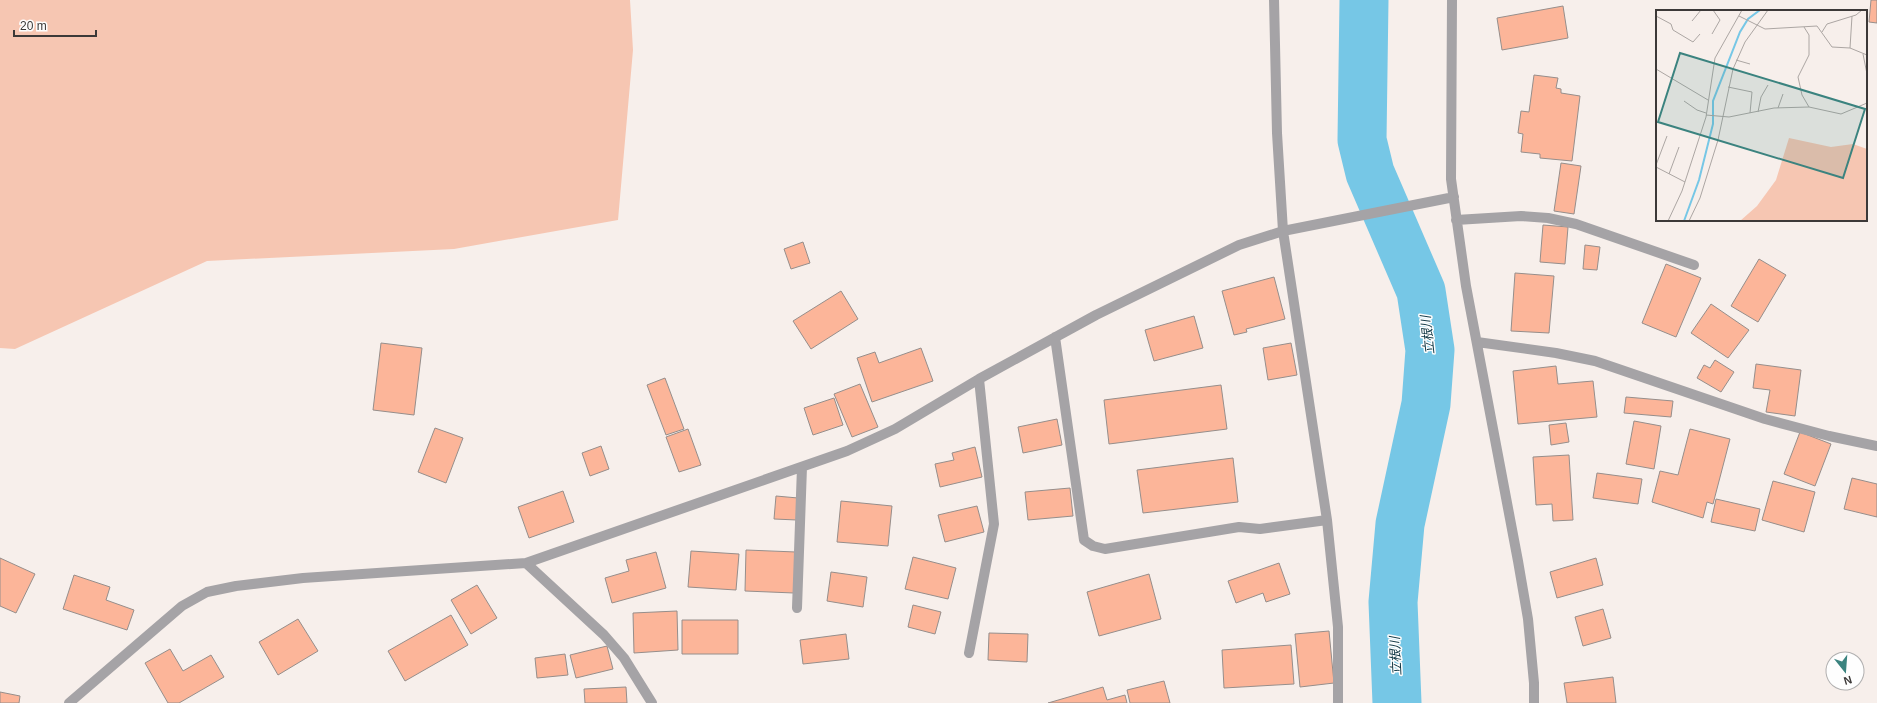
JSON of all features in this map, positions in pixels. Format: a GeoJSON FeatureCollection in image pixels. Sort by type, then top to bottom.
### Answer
{"type":"FeatureCollection","features":[{"type":"Feature","properties":{"kind":"street"},"geometry":{"type":"LineString","coordinates":[[1274,0],[1277,133],[1288,230],[1327,520],[1338,627],[1338,703]]}},
{"type":"Feature","properties":{"kind":"street"},"geometry":{"type":"LineString","coordinates":[[1452,0],[1451,179],[1466,286],[1526,612],[1534,683],[1534,703]]}},
{"type":"Feature","properties":{"kind":"street"},"geometry":{"type":"LineString","coordinates":[[69,703],[182,606],[208,592],[236,586],[303,578],[526,563],[847,451],[895,429],[979,379],[1096,315],[1239,245],[1288,230],[1454,197]]}},
{"type":"Feature","properties":{"kind":"street"},"geometry":{"type":"LineString","coordinates":[[1456,220],[1521,216],[1548,218],[1576,224],[1694,266]]}},
{"type":"Feature","properties":{"kind":"street"},"geometry":{"type":"LineString","coordinates":[[1055,337],[1084,540],[1093,546],[1105,549],[1239,527],[1260,529],[1327,520]]}},
{"type":"Feature","properties":{"kind":"street"},"geometry":{"type":"LineString","coordinates":[[1477,342],[1556,353],[1595,361],[1765,419],[1829,436],[1877,446]]}},
{"type":"Feature","properties":{"kind":"street"},"geometry":{"type":"LineString","coordinates":[[969,653],[994,524],[979,379]]}},
{"type":"Feature","properties":{"kind":"street"},"geometry":{"type":"LineString","coordinates":[[796,608],[802,467]]}},
{"type":"Feature","properties":{"kind":"street"},"geometry":{"type":"LineString","coordinates":[[526,563],[604,635],[624,658],[652,703]]}},
{"type":"Feature","properties":{"kind":"shaded area"},"geometry":{"type":"Polygon","coordinates":[[[0,0],[630,0],[633,50],[618,220],[454,249],[207,261],[15,349],[0,348],[0,0]]]}},
{"type":"Feature","properties":{"kind":"building"},"geometry":{"type":"Polygon","coordinates":[[[1871,0],[1877,0],[1877,23],[1869,22],[1871,0]]]}},
{"type":"Feature","properties":{"kind":"building"},"geometry":{"type":"Polygon","coordinates":[[[1563,6],[1568,38],[1502,50],[1497,18],[1563,6]]]}},
{"type":"Feature","properties":{"kind":"building"},"geometry":{"type":"Polygon","coordinates":[[[1534,75],[1558,78],[1556,88],[1561,89],[1561,93],[1580,96],[1572,161],[1540,158],[1540,154],[1521,152],[1523,134],[1518,133],[1521,111],[1529,112],[1534,75]]]}},
{"type":"Feature","properties":{"kind":"building"},"geometry":{"type":"Polygon","coordinates":[[[1561,163],[1581,166],[1574,214],[1554,211],[1561,163]]]}},
{"type":"Feature","properties":{"kind":"building"},"geometry":{"type":"Polygon","coordinates":[[[1543,225],[1568,227],[1565,264],[1540,262],[1543,225]]]}},
{"type":"Feature","properties":{"kind":"building"},"geometry":{"type":"Polygon","coordinates":[[[803,242],[810,263],[791,269],[784,249],[803,242]]]}},
{"type":"Feature","properties":{"kind":"building"},"geometry":{"type":"Polygon","coordinates":[[[1585,245],[1600,247],[1597,270],[1583,269],[1585,245]]]}},
{"type":"Feature","properties":{"kind":"building"},"geometry":{"type":"Polygon","coordinates":[[[1759,259],[1786,275],[1758,322],[1731,306],[1759,259]]]}},
{"type":"Feature","properties":{"kind":"building"},"geometry":{"type":"Polygon","coordinates":[[[1666,264],[1701,278],[1676,337],[1642,323],[1666,264]]]}},
{"type":"Feature","properties":{"kind":"building"},"geometry":{"type":"Polygon","coordinates":[[[1515,273],[1554,276],[1549,333],[1511,331],[1515,273]]]}},
{"type":"Feature","properties":{"kind":"building"},"geometry":{"type":"Polygon","coordinates":[[[1274,277],[1285,319],[1246,329],[1247,332],[1234,335],[1222,291],[1274,277]]]}},
{"type":"Feature","properties":{"kind":"building"},"geometry":{"type":"Polygon","coordinates":[[[841,291],[858,319],[811,349],[793,321],[841,291]]]}},
{"type":"Feature","properties":{"kind":"building"},"geometry":{"type":"Polygon","coordinates":[[[1711,304],[1749,330],[1728,358],[1691,333],[1711,304]]]}},
{"type":"Feature","properties":{"kind":"building"},"geometry":{"type":"Polygon","coordinates":[[[1194,316],[1203,348],[1154,361],[1145,330],[1194,316]]]}},
{"type":"Feature","properties":{"kind":"building"},"geometry":{"type":"Polygon","coordinates":[[[381,343],[422,348],[414,415],[373,410],[381,343]]]}},
{"type":"Feature","properties":{"kind":"building"},"geometry":{"type":"Polygon","coordinates":[[[1291,343],[1297,375],[1268,380],[1263,348],[1291,343]]]}},
{"type":"Feature","properties":{"kind":"building"},"geometry":{"type":"Polygon","coordinates":[[[921,348],[933,381],[872,402],[857,358],[875,352],[879,363],[921,348]]]}},
{"type":"Feature","properties":{"kind":"building"},"geometry":{"type":"Polygon","coordinates":[[[1715,360],[1734,372],[1721,392],[1697,378],[1704,365],[1710,368],[1715,360]]]}},
{"type":"Feature","properties":{"kind":"building"},"geometry":{"type":"Polygon","coordinates":[[[1756,364],[1801,370],[1795,416],[1766,412],[1770,390],[1753,388],[1756,364]]]}},
{"type":"Feature","properties":{"kind":"building"},"geometry":{"type":"Polygon","coordinates":[[[1556,366],[1558,384],[1593,381],[1597,417],[1518,424],[1513,371],[1556,366]]]}},
{"type":"Feature","properties":{"kind":"building"},"geometry":{"type":"Polygon","coordinates":[[[665,378],[684,429],[666,435],[647,385],[665,378]]]}},
{"type":"Feature","properties":{"kind":"building"},"geometry":{"type":"Polygon","coordinates":[[[860,384],[878,427],[852,437],[834,394],[860,384]]]}},
{"type":"Feature","properties":{"kind":"building"},"geometry":{"type":"Polygon","coordinates":[[[1221,385],[1227,429],[1109,444],[1104,400],[1221,385]]]}},
{"type":"Feature","properties":{"kind":"building"},"geometry":{"type":"Polygon","coordinates":[[[1626,397],[1673,401],[1671,417],[1624,413],[1626,397]]]}},
{"type":"Feature","properties":{"kind":"building"},"geometry":{"type":"Polygon","coordinates":[[[834,398],[843,425],[813,435],[804,408],[834,398]]]}},
{"type":"Feature","properties":{"kind":"building"},"geometry":{"type":"Polygon","coordinates":[[[1057,419],[1062,445],[1023,453],[1018,427],[1057,419]]]}},
{"type":"Feature","properties":{"kind":"building"},"geometry":{"type":"Polygon","coordinates":[[[1634,421],[1661,426],[1654,469],[1626,464],[1634,421]]]}},
{"type":"Feature","properties":{"kind":"building"},"geometry":{"type":"Polygon","coordinates":[[[1566,423],[1569,442],[1551,445],[1549,425],[1566,423]]]}},
{"type":"Feature","properties":{"kind":"building"},"geometry":{"type":"Polygon","coordinates":[[[435,428],[463,438],[446,483],[418,472],[435,428]]]}},
{"type":"Feature","properties":{"kind":"building"},"geometry":{"type":"Polygon","coordinates":[[[688,429],[701,465],[679,472],[666,437],[688,429]]]}},
{"type":"Feature","properties":{"kind":"building"},"geometry":{"type":"Polygon","coordinates":[[[1690,429],[1730,439],[1713,504],[1707,502],[1703,518],[1652,502],[1660,471],[1678,475],[1690,429]]]}},
{"type":"Feature","properties":{"kind":"building"},"geometry":{"type":"Polygon","coordinates":[[[1800,432],[1831,444],[1815,486],[1784,474],[1800,432]]]}},
{"type":"Feature","properties":{"kind":"building"},"geometry":{"type":"Polygon","coordinates":[[[601,446],[609,469],[590,476],[582,453],[601,446]]]}},
{"type":"Feature","properties":{"kind":"building"},"geometry":{"type":"Polygon","coordinates":[[[975,447],[982,477],[940,487],[935,464],[954,460],[952,453],[975,447]]]}},
{"type":"Feature","properties":{"kind":"building"},"geometry":{"type":"Polygon","coordinates":[[[1569,455],[1573,520],[1553,521],[1552,504],[1536,505],[1533,457],[1569,455]]]}},
{"type":"Feature","properties":{"kind":"building"},"geometry":{"type":"Polygon","coordinates":[[[1233,458],[1238,502],[1143,513],[1137,470],[1233,458]]]}},
{"type":"Feature","properties":{"kind":"building"},"geometry":{"type":"Polygon","coordinates":[[[1597,473],[1642,479],[1638,504],[1593,498],[1597,473]]]}},
{"type":"Feature","properties":{"kind":"building"},"geometry":{"type":"Polygon","coordinates":[[[1852,478],[1877,484],[1877,517],[1844,509],[1852,478]]]}},
{"type":"Feature","properties":{"kind":"building"},"geometry":{"type":"Polygon","coordinates":[[[1773,481],[1815,492],[1804,532],[1762,520],[1773,481]]]}},
{"type":"Feature","properties":{"kind":"building"},"geometry":{"type":"Polygon","coordinates":[[[1070,488],[1073,516],[1028,520],[1025,492],[1070,488]]]}},
{"type":"Feature","properties":{"kind":"building"},"geometry":{"type":"Polygon","coordinates":[[[563,491],[574,522],[529,538],[518,507],[563,491]]]}},
{"type":"Feature","properties":{"kind":"building"},"geometry":{"type":"Polygon","coordinates":[[[776,496],[798,498],[797,520],[774,519],[776,496]]]}},
{"type":"Feature","properties":{"kind":"building"},"geometry":{"type":"Polygon","coordinates":[[[1716,499],[1760,509],[1755,531],[1711,522],[1716,499]]]}},
{"type":"Feature","properties":{"kind":"building"},"geometry":{"type":"Polygon","coordinates":[[[841,501],[892,506],[888,546],[837,542],[841,501]]]}},
{"type":"Feature","properties":{"kind":"building"},"geometry":{"type":"Polygon","coordinates":[[[977,506],[984,532],[945,542],[938,515],[977,506]]]}},
{"type":"Feature","properties":{"kind":"building"},"geometry":{"type":"Polygon","coordinates":[[[746,550],[796,552],[794,593],[745,591],[746,550]]]}},
{"type":"Feature","properties":{"kind":"building"},"geometry":{"type":"Polygon","coordinates":[[[691,551],[739,554],[736,590],[688,587],[691,551]]]}},
{"type":"Feature","properties":{"kind":"building"},"geometry":{"type":"Polygon","coordinates":[[[656,552],[666,588],[612,603],[605,578],[629,571],[626,560],[656,552]]]}},
{"type":"Feature","properties":{"kind":"building"},"geometry":{"type":"Polygon","coordinates":[[[913,557],[956,568],[948,599],[905,589],[913,557]]]}},
{"type":"Feature","properties":{"kind":"building"},"geometry":{"type":"Polygon","coordinates":[[[0,558],[35,574],[16,613],[0,606],[0,558]]]}},
{"type":"Feature","properties":{"kind":"building"},"geometry":{"type":"Polygon","coordinates":[[[1596,558],[1603,585],[1557,598],[1550,572],[1596,558]]]}},
{"type":"Feature","properties":{"kind":"building"},"geometry":{"type":"Polygon","coordinates":[[[1279,563],[1290,594],[1266,602],[1263,593],[1236,603],[1228,581],[1279,563]]]}},
{"type":"Feature","properties":{"kind":"building"},"geometry":{"type":"Polygon","coordinates":[[[831,572],[867,577],[863,607],[827,601],[831,572]]]}},
{"type":"Feature","properties":{"kind":"building"},"geometry":{"type":"Polygon","coordinates":[[[1149,574],[1161,619],[1099,636],[1087,592],[1149,574]]]}},
{"type":"Feature","properties":{"kind":"building"},"geometry":{"type":"Polygon","coordinates":[[[74,575],[110,587],[106,600],[134,610],[127,630],[63,609],[74,575]]]}},
{"type":"Feature","properties":{"kind":"building"},"geometry":{"type":"Polygon","coordinates":[[[477,585],[497,618],[471,634],[451,600],[477,585]]]}},
{"type":"Feature","properties":{"kind":"building"},"geometry":{"type":"Polygon","coordinates":[[[913,605],[941,612],[935,634],[908,627],[913,605]]]}},
{"type":"Feature","properties":{"kind":"building"},"geometry":{"type":"Polygon","coordinates":[[[1603,609],[1611,638],[1583,646],[1575,617],[1603,609]]]}},
{"type":"Feature","properties":{"kind":"building"},"geometry":{"type":"Polygon","coordinates":[[[677,611],[678,650],[634,653],[633,613],[677,611]]]}},
{"type":"Feature","properties":{"kind":"building"},"geometry":{"type":"Polygon","coordinates":[[[451,615],[468,645],[405,681],[388,651],[451,615]]]}},
{"type":"Feature","properties":{"kind":"building"},"geometry":{"type":"Polygon","coordinates":[[[298,619],[318,651],[278,675],[259,642],[298,619]]]}},
{"type":"Feature","properties":{"kind":"building"},"geometry":{"type":"Polygon","coordinates":[[[682,620],[738,620],[738,654],[682,654],[682,620]]]}},
{"type":"Feature","properties":{"kind":"building"},"geometry":{"type":"Polygon","coordinates":[[[1329,631],[1334,683],[1300,687],[1295,634],[1329,631]]]}},
{"type":"Feature","properties":{"kind":"building"},"geometry":{"type":"Polygon","coordinates":[[[989,633],[1028,634],[1027,662],[988,660],[989,633]]]}},
{"type":"Feature","properties":{"kind":"building"},"geometry":{"type":"Polygon","coordinates":[[[846,634],[849,659],[803,664],[800,640],[846,634]]]}},
{"type":"Feature","properties":{"kind":"building"},"geometry":{"type":"Polygon","coordinates":[[[1291,645],[1294,684],[1224,688],[1222,650],[1291,645]]]}},
{"type":"Feature","properties":{"kind":"building"},"geometry":{"type":"Polygon","coordinates":[[[607,646],[613,669],[576,678],[570,655],[607,646]]]}},
{"type":"Feature","properties":{"kind":"building"},"geometry":{"type":"Polygon","coordinates":[[[170,649],[183,671],[211,655],[224,677],[179,703],[168,703],[145,663],[170,649]]]}},
{"type":"Feature","properties":{"kind":"building"},"geometry":{"type":"Polygon","coordinates":[[[565,654],[568,675],[537,678],[535,658],[565,654]]]}},
{"type":"Feature","properties":{"kind":"building"},"geometry":{"type":"Polygon","coordinates":[[[1613,677],[1616,703],[1567,703],[1564,683],[1613,677]]]}},
{"type":"Feature","properties":{"kind":"building"},"geometry":{"type":"Polygon","coordinates":[[[1164,681],[1170,703],[1130,703],[1127,690],[1164,681]]]}},
{"type":"Feature","properties":{"kind":"building"},"geometry":{"type":"Polygon","coordinates":[[[626,687],[627,703],[585,703],[584,689],[626,687]]]}},
{"type":"Feature","properties":{"kind":"building"},"geometry":{"type":"Polygon","coordinates":[[[1103,687],[1107,700],[1125,695],[1127,703],[1048,703],[1103,687]]]}},
{"type":"Feature","properties":{"kind":"building"},"geometry":{"type":"Polygon","coordinates":[[[0,692],[20,696],[19,703],[0,703],[0,692]]]}},
{"type":"Feature","properties":{"kind":"waterway","name":"立根川"},"geometry":{"type":"LineString","coordinates":[[1364,0],[1362,140],[1370,173],[1421,291],[1430,350],[1426,404],[1400,524],[1393,602],[1397,703]]}}]}
